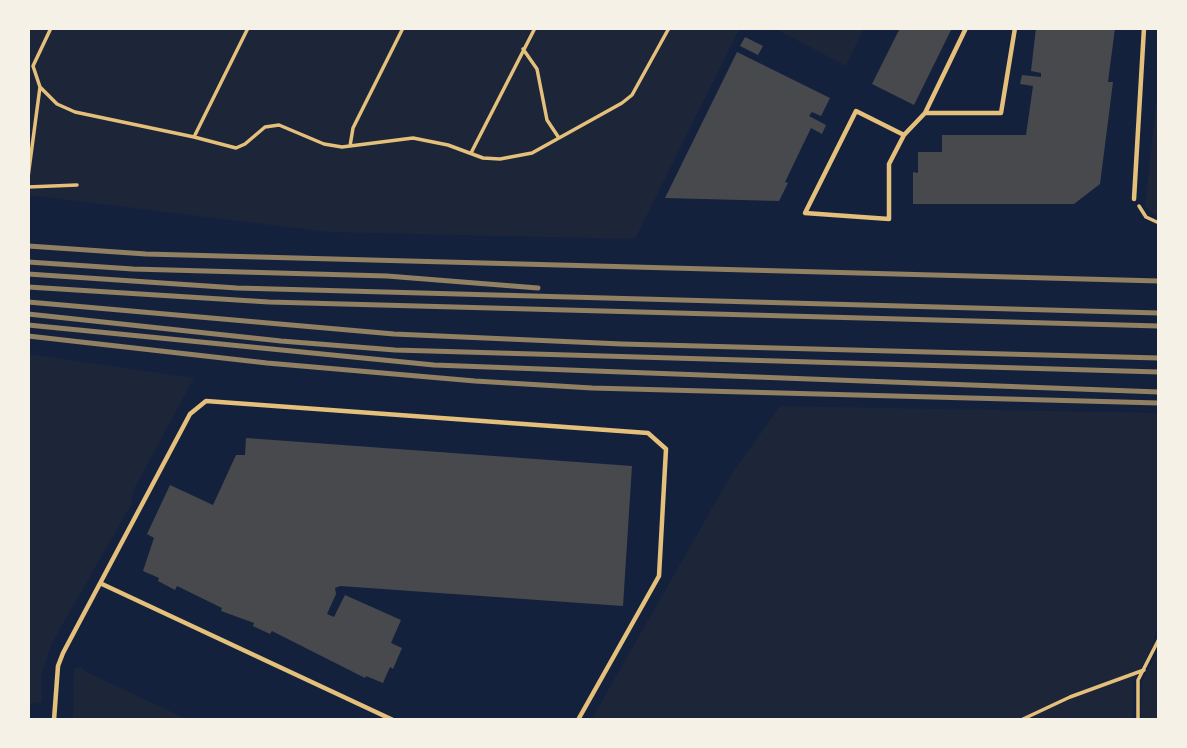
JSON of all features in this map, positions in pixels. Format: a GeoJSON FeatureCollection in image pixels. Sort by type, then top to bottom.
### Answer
{"type":"FeatureCollection","features":[{"type":"Feature","properties":{"kind":"lane"},"geometry":{"type":"LineString","coordinates":[[904,135],[856,111],[804,213],[889,219],[889,164],[904,135],[925,113],[966,28]]}},
{"type":"Feature","properties":{"kind":"lane"},"geometry":{"type":"LineString","coordinates":[[925,113],[1001,113],[1015,28]]}},
{"type":"Feature","properties":{"kind":"lane"},"geometry":{"type":"LineString","coordinates":[[1134,198],[1144,28]]}},
{"type":"Feature","properties":{"kind":"lane"},"geometry":{"type":"LineString","coordinates":[[54,720],[58,666],[190,414],[206,401],[648,433],[666,449],[659,576],[578,720]]}},
{"type":"Feature","properties":{"kind":"lane"},"geometry":{"type":"LineString","coordinates":[[102,584],[393,720]]}},
{"type":"Feature","properties":{"kind":"path"},"geometry":{"type":"LineString","coordinates":[[28,177],[40,87],[33,66],[51,28]]}},
{"type":"Feature","properties":{"kind":"path"},"geometry":{"type":"LineString","coordinates":[[194,137],[248,28]]}},
{"type":"Feature","properties":{"kind":"path"},"geometry":{"type":"LineString","coordinates":[[350,146],[353,128],[402,28]]}},
{"type":"Feature","properties":{"kind":"path"},"geometry":{"type":"LineString","coordinates":[[471,153],[535,28]]}},
{"type":"Feature","properties":{"kind":"path"},"geometry":{"type":"LineString","coordinates":[[40,87],[57,104],[69,110],[236,148],[265,127],[279,125],[324,144],[350,146],[413,138],[483,158],[517,157],[532,153],[632,95],[668,28]]}},
{"type":"Feature","properties":{"kind":"path"},"geometry":{"type":"LineString","coordinates":[[523,50],[537,69],[547,120],[559,138]]}},
{"type":"Feature","properties":{"kind":"path"},"geometry":{"type":"LineString","coordinates":[[28,187],[77,185]]}},
{"type":"Feature","properties":{"kind":"path"},"geometry":{"type":"LineString","coordinates":[[1134,198],[1146,217],[1159,223]]}},
{"type":"Feature","properties":{"kind":"path"},"geometry":{"type":"LineString","coordinates":[[1138,720],[1136,688],[1159,639]]}},
{"type":"Feature","properties":{"kind":"path"},"geometry":{"type":"LineString","coordinates":[[1021,720],[1070,697],[1144,670]]}},
{"type":"Feature","properties":{"kind":"shaded area"},"geometry":{"type":"Polygon","coordinates":[[[28,28],[740,28],[635,239],[328,232],[28,195],[28,28]]]}},
{"type":"Feature","properties":{"kind":"shaded area"},"geometry":{"type":"Polygon","coordinates":[[[774,28],[864,28],[846,66],[774,28]]]}},
{"type":"Feature","properties":{"kind":"shaded area"},"geometry":{"type":"Polygon","coordinates":[[[1159,28],[1159,218],[1145,207],[1157,96],[1159,28]]]}},
{"type":"Feature","properties":{"kind":"shaded area"},"geometry":{"type":"Polygon","coordinates":[[[28,354],[194,378],[133,491],[131,505],[51,645],[41,676],[42,702],[28,704],[28,354]]]}},
{"type":"Feature","properties":{"kind":"shaded area"},"geometry":{"type":"Polygon","coordinates":[[[780,406],[1159,413],[1159,621],[1152,648],[1134,681],[1133,720],[591,720],[731,475],[780,406]]]}},
{"type":"Feature","properties":{"kind":"shaded area"},"geometry":{"type":"Polygon","coordinates":[[[1159,650],[1159,720],[1141,720],[1142,681],[1159,650]]]}},
{"type":"Feature","properties":{"kind":"shaded area"},"geometry":{"type":"Polygon","coordinates":[[[81,667],[88,673],[189,720],[73,720],[74,669],[81,667]]]}},
{"type":"Feature","properties":{"kind":"building"},"geometry":{"type":"Polygon","coordinates":[[[900,28],[952,28],[914,105],[872,84],[900,28]]]}},
{"type":"Feature","properties":{"kind":"building"},"geometry":{"type":"Polygon","coordinates":[[[1036,28],[1115,28],[1108,82],[1113,82],[1100,184],[1074,204],[913,204],[913,172],[918,173],[918,152],[942,152],[942,135],[1026,135],[1033,86],[1020,84],[1022,75],[1041,77],[1041,73],[1031,71],[1036,28]]]}},
{"type":"Feature","properties":{"kind":"building"},"geometry":{"type":"Polygon","coordinates":[[[745,37],[763,46],[758,55],[740,46],[745,37]]]}},
{"type":"Feature","properties":{"kind":"building"},"geometry":{"type":"Polygon","coordinates":[[[737,52],[830,98],[821,116],[812,112],[809,116],[826,125],[822,134],[811,128],[785,182],[788,183],[779,201],[665,198],[737,52]]]}},
{"type":"Feature","properties":{"kind":"building"},"geometry":{"type":"Polygon","coordinates":[[[246,438],[632,466],[623,606],[340,586],[335,588],[336,594],[327,614],[334,617],[345,595],[401,620],[391,643],[402,648],[393,669],[390,667],[383,683],[366,676],[365,678],[272,631],[270,634],[253,626],[254,623],[221,611],[222,608],[177,586],[175,590],[158,581],[159,578],[143,571],[154,538],[147,534],[170,485],[213,505],[236,455],[245,455],[246,438]]]}},
{"type":"Feature","properties":{"kind":"railway"},"geometry":{"type":"LineString","coordinates":[[28,246],[146,254],[1159,281]]}},
{"type":"Feature","properties":{"kind":"railway"},"geometry":{"type":"LineString","coordinates":[[28,262],[133,269],[387,276],[538,288]]}},
{"type":"Feature","properties":{"kind":"railway"},"geometry":{"type":"LineString","coordinates":[[28,274],[237,288],[1159,313]]}},
{"type":"Feature","properties":{"kind":"railway"},"geometry":{"type":"LineString","coordinates":[[28,287],[269,302],[1159,326]]}},
{"type":"Feature","properties":{"kind":"railway"},"geometry":{"type":"LineString","coordinates":[[28,302],[394,334],[622,344],[1159,358]]}},
{"type":"Feature","properties":{"kind":"railway"},"geometry":{"type":"LineString","coordinates":[[28,314],[281,341],[395,350],[1159,372]]}},
{"type":"Feature","properties":{"kind":"railway"},"geometry":{"type":"LineString","coordinates":[[28,325],[434,365],[1159,392]]}},
{"type":"Feature","properties":{"kind":"railway"},"geometry":{"type":"LineString","coordinates":[[28,336],[267,363],[592,388],[1159,403]]}}]}
